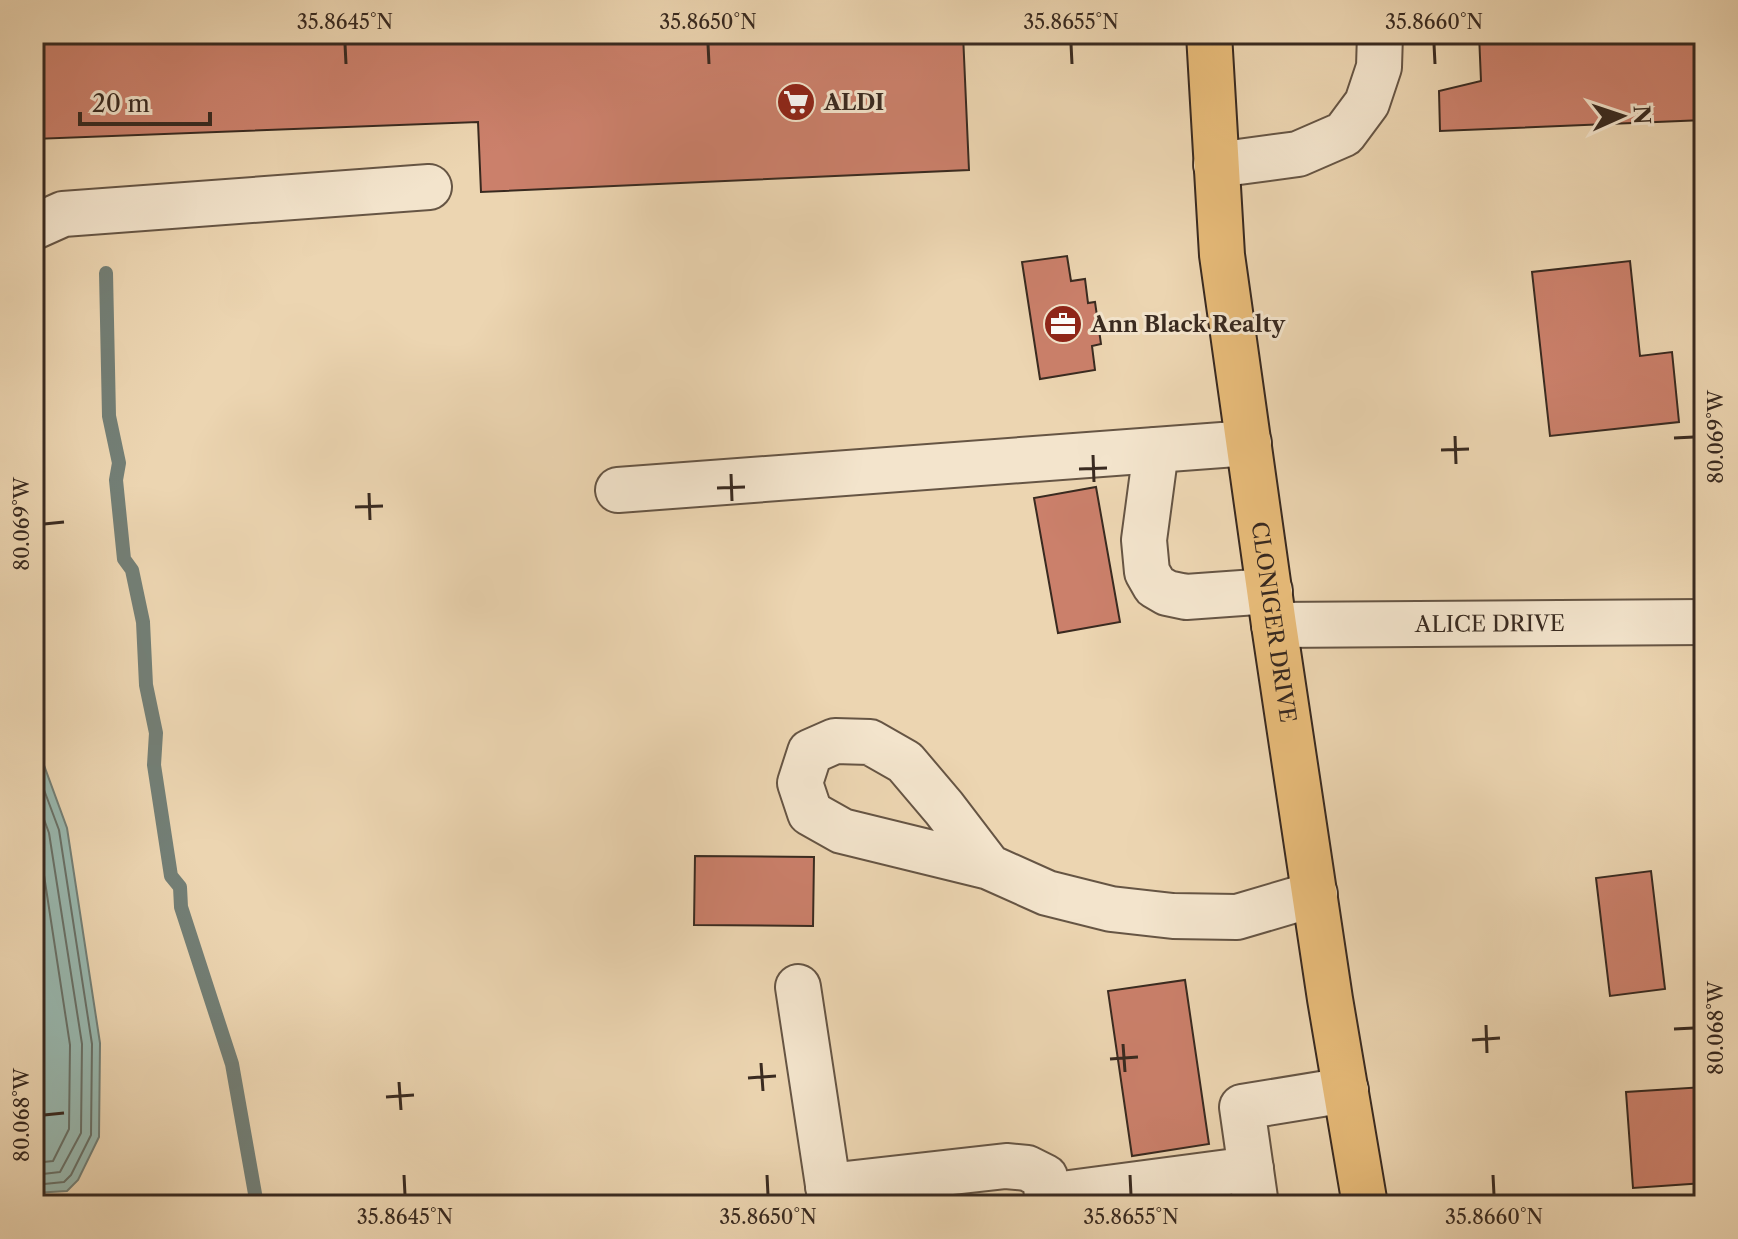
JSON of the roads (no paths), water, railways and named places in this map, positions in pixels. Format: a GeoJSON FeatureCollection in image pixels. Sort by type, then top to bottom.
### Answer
{"type":"FeatureCollection","features":[{"type":"Feature","properties":{"kind":"main road","name":"CLONIGER DRIVE"},"geometry":{"type":"LineString","coordinates":[[1209,34],[1222,255],[1315,894],[1365,1205]]}},
{"type":"Feature","properties":{"kind":"street"},"geometry":{"type":"LineString","coordinates":[[1216,165],[1298,154],[1344,134],[1367,103],[1379,67],[1380,34]]}},
{"type":"Feature","properties":{"kind":"street"},"geometry":{"type":"LineString","coordinates":[[34,227],[63,214],[429,187]]}},
{"type":"Feature","properties":{"kind":"street"},"geometry":{"type":"LineString","coordinates":[[618,490],[1249,443]]}},
{"type":"Feature","properties":{"kind":"street","name":"ALICE DRIVE"},"geometry":{"type":"LineString","coordinates":[[1156,450],[1144,540],[1147,572],[1155,586],[1167,593],[1272,608],[1704,622]]}},
{"type":"Feature","properties":{"kind":"street"},"geometry":{"type":"LineString","coordinates":[[989,867],[1047,893],[1111,909],[1173,916],[1237,917],[1315,894]]}},
{"type":"Feature","properties":{"kind":"street"},"geometry":{"type":"LineString","coordinates":[[798,987],[830,1195],[1006,1166],[1027,1168],[1045,1177],[1048,1201],[1253,1187],[1242,1107],[1346,1090]]}},
{"type":"Feature","properties":{"kind":"water"},"geometry":{"type":"Polygon","coordinates":[[[34,738],[67,828],[100,1043],[99,1137],[78,1180],[67,1191],[34,1193],[34,738]]]}},
{"type":"Feature","properties":{"kind":"waterway"},"geometry":{"type":"LineString","coordinates":[[106,273],[109,416],[119,463],[116,480],[124,559],[132,570],[143,622],[146,685],[156,733],[154,765],[171,876],[180,887],[181,907],[232,1064],[257,1205]]}},
{"type":"Feature","properties":{"kind":"place","name":"ALDI"},"geometry":{"type":"Point","coordinates":[796,102]}},
{"type":"Feature","properties":{"kind":"place","name":"Ann Black Realty"},"geometry":{"type":"Point","coordinates":[1063,324]}}]}
